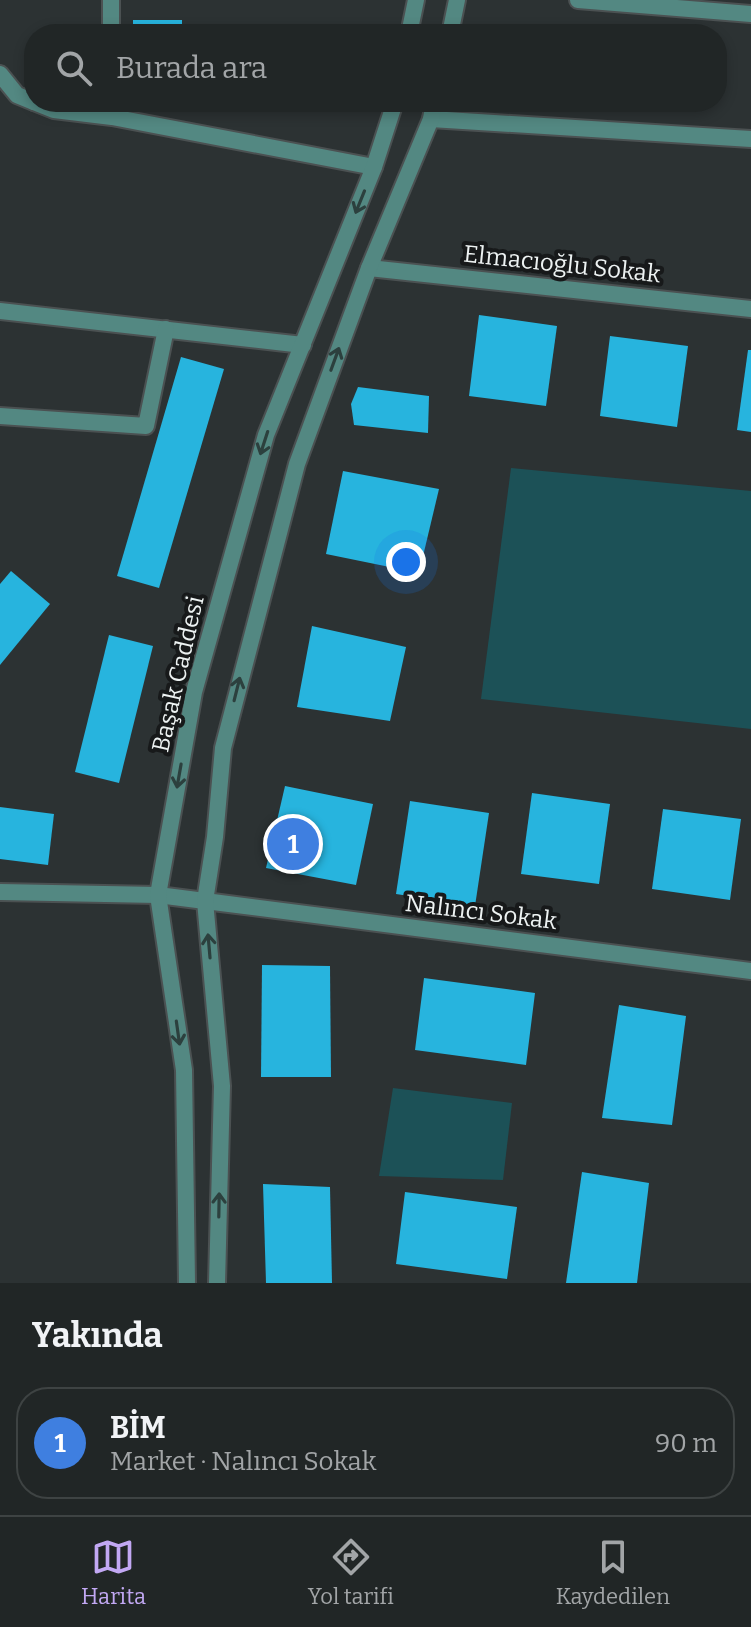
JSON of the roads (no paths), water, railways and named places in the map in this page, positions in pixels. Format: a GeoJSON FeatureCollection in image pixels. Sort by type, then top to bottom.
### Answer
{"type":"FeatureCollection","features":[{"type":"Feature","properties":{"kind":"street"},"geometry":{"type":"LineString","coordinates":[[111,0],[111,24]]}},
{"type":"Feature","properties":{"kind":"street"},"geometry":{"type":"LineString","coordinates":[[411,24],[416,0]]}},
{"type":"Feature","properties":{"kind":"street"},"geometry":{"type":"LineString","coordinates":[[452,24],[457,0]]}},
{"type":"Feature","properties":{"kind":"street"},"geometry":{"type":"LineString","coordinates":[[578,0],[751,14]]}},
{"type":"Feature","properties":{"kind":"street"},"geometry":{"type":"LineString","coordinates":[[0,74],[17,95],[24,98]]}},
{"type":"Feature","properties":{"kind":"street"},"geometry":{"type":"LineString","coordinates":[[121,112],[374,167]]}},
{"type":"Feature","properties":{"kind":"street","name":"Başak Caddesi"},"geometry":{"type":"LineString","coordinates":[[187,1283],[184,1070],[158,895],[194,692],[266,435],[374,167],[392,112]]}},
{"type":"Feature","properties":{"kind":"street"},"geometry":{"type":"LineString","coordinates":[[217,1283],[222,1086],[205,901],[215,837],[223,748],[248,642],[297,464],[369,268],[431,112]]}},
{"type":"Feature","properties":{"kind":"street"},"geometry":{"type":"LineString","coordinates":[[454,112],[751,139]]}},
{"type":"Feature","properties":{"kind":"street","name":"Elmacıoğlu Sokak"},"geometry":{"type":"LineString","coordinates":[[369,268],[751,309]]}},
{"type":"Feature","properties":{"kind":"street"},"geometry":{"type":"LineString","coordinates":[[0,311],[303,345]]}},
{"type":"Feature","properties":{"kind":"street"},"geometry":{"type":"LineString","coordinates":[[0,416],[146,426],[166,329]]}},
{"type":"Feature","properties":{"kind":"street","name":"Nalıncı Sokak"},"geometry":{"type":"LineString","coordinates":[[0,892],[158,895],[751,971]]}},
{"type":"Feature","properties":{"kind":"place","name":"BİM"},"geometry":{"type":"Point","coordinates":[293,844]}}]}
